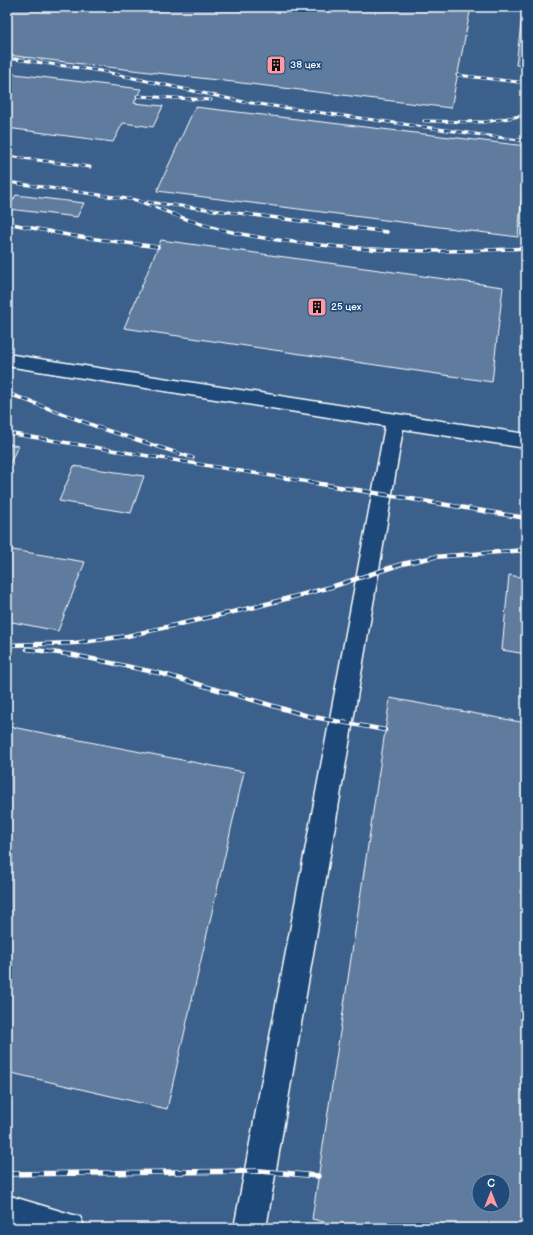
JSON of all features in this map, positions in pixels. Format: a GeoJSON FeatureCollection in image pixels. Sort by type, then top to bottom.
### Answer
{"type":"FeatureCollection","features":[{"type":"Feature","properties":{"kind":"lane"},"geometry":{"type":"LineString","coordinates":[[7,360],[526,441]]}},
{"type":"Feature","properties":{"kind":"lane"},"geometry":{"type":"LineString","coordinates":[[250,1228],[395,421]]}},
{"type":"Feature","properties":{"kind":"lane"},"geometry":{"type":"LineString","coordinates":[[7,1210],[69,1228]]}},
{"type":"Feature","properties":{"kind":"shaded area"},"geometry":{"type":"Polygon","coordinates":[[[7,7],[526,7],[526,1228],[7,1228],[7,7]]]}},
{"type":"Feature","properties":{"kind":"building","name":"38 цех"},"geometry":{"type":"Polygon","coordinates":[[[7,7],[471,7],[451,108],[7,55],[7,7]]]}},
{"type":"Feature","properties":{"kind":"building"},"geometry":{"type":"Polygon","coordinates":[[[523,7],[526,7],[526,66],[516,65],[523,7]]]}},
{"type":"Feature","properties":{"kind":"building"},"geometry":{"type":"Polygon","coordinates":[[[7,73],[141,89],[134,103],[163,106],[153,127],[123,123],[113,142],[7,128],[7,73]]]}},
{"type":"Feature","properties":{"kind":"building"},"geometry":{"type":"Polygon","coordinates":[[[195,107],[526,146],[518,237],[157,191],[195,107]]]}},
{"type":"Feature","properties":{"kind":"building"},"geometry":{"type":"Polygon","coordinates":[[[16,195],[84,203],[77,217],[8,209],[16,195]]]}},
{"type":"Feature","properties":{"kind":"building","name":"25 цех"},"geometry":{"type":"Polygon","coordinates":[[[161,240],[503,287],[492,382],[124,328],[161,240]]]}},
{"type":"Feature","properties":{"kind":"building"},"geometry":{"type":"Polygon","coordinates":[[[7,444],[18,446],[7,470],[7,444]]]}},
{"type":"Feature","properties":{"kind":"building"},"geometry":{"type":"Polygon","coordinates":[[[74,466],[144,476],[131,513],[59,501],[74,466]]]}},
{"type":"Feature","properties":{"kind":"building"},"geometry":{"type":"Polygon","coordinates":[[[7,549],[85,562],[58,631],[7,621],[7,549]]]}},
{"type":"Feature","properties":{"kind":"building"},"geometry":{"type":"Polygon","coordinates":[[[509,575],[526,578],[526,654],[502,650],[509,575]]]}},
{"type":"Feature","properties":{"kind":"building"},"geometry":{"type":"Polygon","coordinates":[[[390,698],[526,723],[526,1228],[348,1228],[312,1219],[390,698]]]}},
{"type":"Feature","properties":{"kind":"building"},"geometry":{"type":"Polygon","coordinates":[[[7,726],[244,772],[167,1109],[7,1072],[7,726]]]}},
{"type":"Feature","properties":{"kind":"railway"},"geometry":{"type":"LineString","coordinates":[[7,58],[101,71],[244,102],[526,141]]}},
{"type":"Feature","properties":{"kind":"railway"},"geometry":{"type":"LineString","coordinates":[[457,75],[526,83]]}},
{"type":"Feature","properties":{"kind":"railway"},"geometry":{"type":"LineString","coordinates":[[137,96],[211,100]]}},
{"type":"Feature","properties":{"kind":"railway"},"geometry":{"type":"LineString","coordinates":[[424,121],[485,122],[526,115]]}},
{"type":"Feature","properties":{"kind":"railway"},"geometry":{"type":"LineString","coordinates":[[7,156],[90,167]]}},
{"type":"Feature","properties":{"kind":"railway"},"geometry":{"type":"LineString","coordinates":[[7,182],[136,200],[175,215]]}},
{"type":"Feature","properties":{"kind":"railway"},"geometry":{"type":"LineString","coordinates":[[148,202],[250,214]]}},
{"type":"Feature","properties":{"kind":"railway"},"geometry":{"type":"LineString","coordinates":[[173,214],[204,225],[236,233],[269,239],[330,246],[414,251],[470,251],[526,248]]}},
{"type":"Feature","properties":{"kind":"railway"},"geometry":{"type":"LineString","coordinates":[[250,214],[254,215]]}},
{"type":"Feature","properties":{"kind":"railway"},"geometry":{"type":"LineString","coordinates":[[250,214],[387,232]]}},
{"type":"Feature","properties":{"kind":"railway"},"geometry":{"type":"LineString","coordinates":[[7,223],[73,236],[158,247]]}},
{"type":"Feature","properties":{"kind":"railway"},"geometry":{"type":"LineString","coordinates":[[519,226],[526,226]]}},
{"type":"Feature","properties":{"kind":"railway"},"geometry":{"type":"LineString","coordinates":[[7,393],[103,429],[193,458]]}},
{"type":"Feature","properties":{"kind":"railway"},"geometry":{"type":"LineString","coordinates":[[7,433],[315,483]]}},
{"type":"Feature","properties":{"kind":"railway"},"geometry":{"type":"LineString","coordinates":[[309,482],[526,518]]}},
{"type":"Feature","properties":{"kind":"railway"},"geometry":{"type":"LineString","coordinates":[[7,645],[75,643],[127,636],[255,607],[331,587],[402,564],[434,557],[526,550]]}},
{"type":"Feature","properties":{"kind":"railway"},"geometry":{"type":"LineString","coordinates":[[27,649],[74,655],[163,674],[308,716],[385,730]]}},
{"type":"Feature","properties":{"kind":"railway"},"geometry":{"type":"LineString","coordinates":[[7,1174],[260,1171],[318,1176]]}},
{"type":"Feature","properties":{"kind":"place","name":"38 цех"},"geometry":{"type":"Point","coordinates":[276,65]}},
{"type":"Feature","properties":{"kind":"place","name":"25 цех"},"geometry":{"type":"Point","coordinates":[317,307]}}]}
